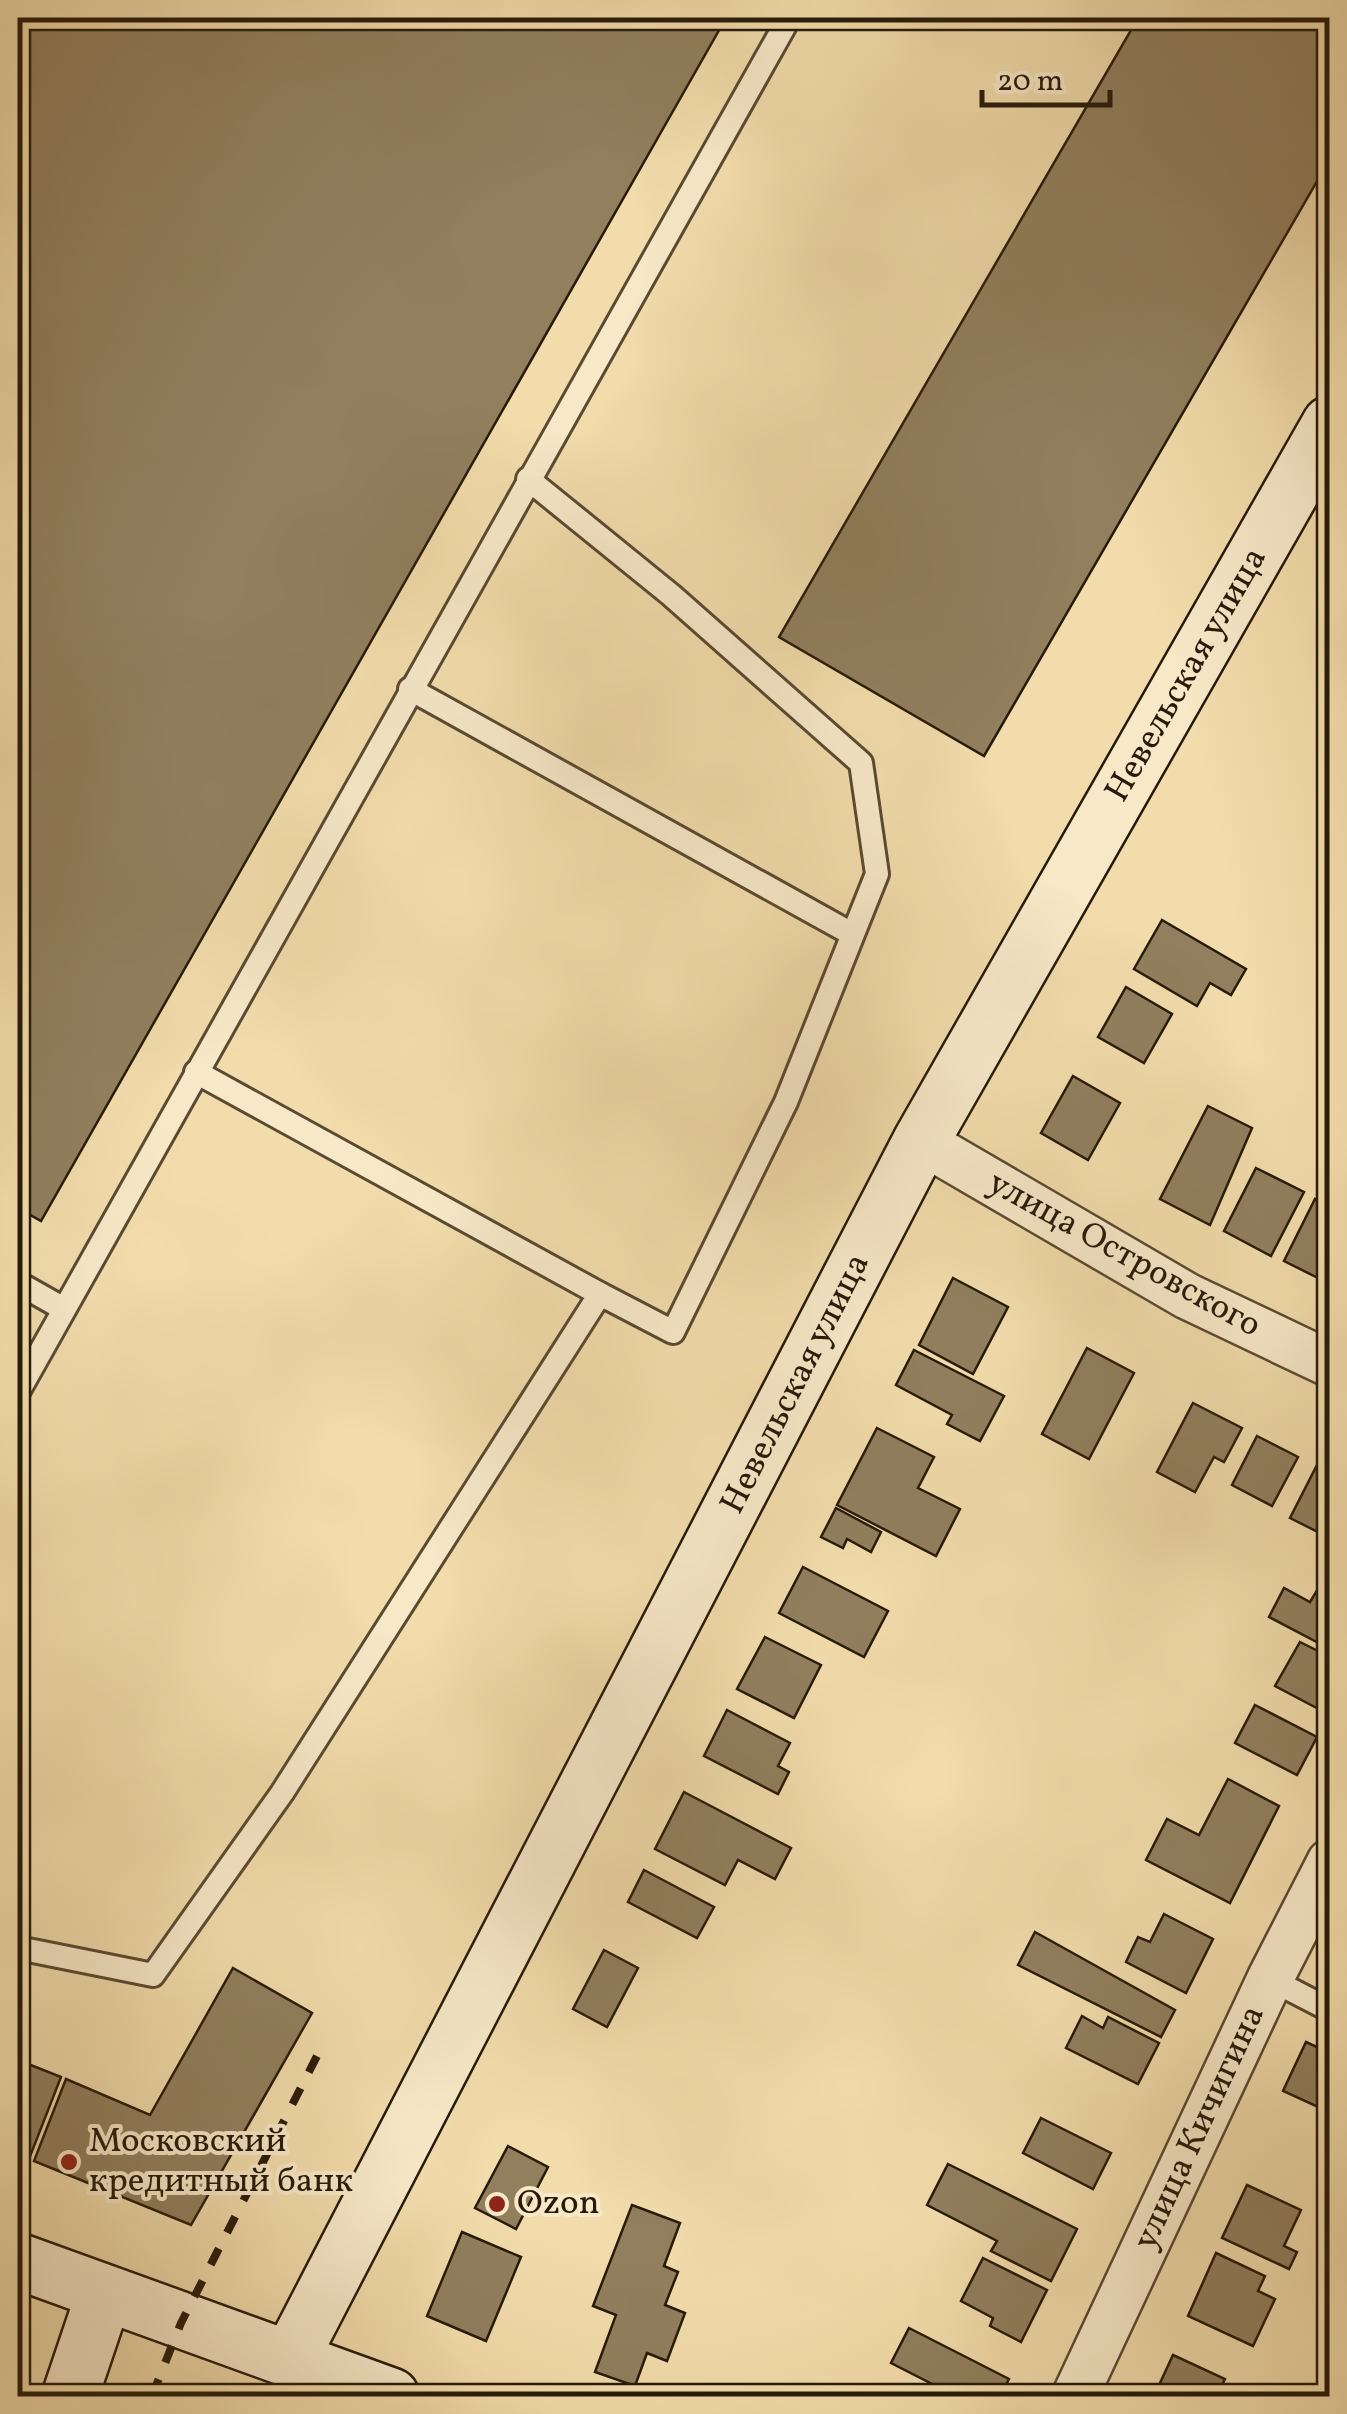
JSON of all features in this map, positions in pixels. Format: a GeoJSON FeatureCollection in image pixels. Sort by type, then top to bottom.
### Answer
{"type":"FeatureCollection","features":[{"type":"Feature","properties":{"kind":"street","name":"Невельская улица"},"geometry":{"type":"LineString","coordinates":[[290,2359],[921,1141],[1330,424]]}},
{"type":"Feature","properties":{"kind":"street","name":"улица Островского"},"geometry":{"type":"LineString","coordinates":[[921,1141],[1187,1296],[1330,1364]]}},
{"type":"Feature","properties":{"kind":"street","name":"улица Кичигина"},"geometry":{"type":"LineString","coordinates":[[1076,2396],[1270,1979],[1330,1862]]}},
{"type":"Feature","properties":{"kind":"street"},"geometry":{"type":"LineString","coordinates":[[18,2261],[390,2396]]}},
{"type":"Feature","properties":{"kind":"street"},"geometry":{"type":"LineString","coordinates":[[70,2396],[104,2295]]}},
{"type":"Feature","properties":{"kind":"lane"},"geometry":{"type":"LineString","coordinates":[[18,1392],[789,18]]}},
{"type":"Feature","properties":{"kind":"lane"},"geometry":{"type":"LineString","coordinates":[[196,1072],[673,1332],[786,1102],[876,874],[861,763],[670,595],[528,479]]}},
{"type":"Feature","properties":{"kind":"lane"},"geometry":{"type":"LineString","coordinates":[[410,689],[852,934]]}},
{"type":"Feature","properties":{"kind":"lane"},"geometry":{"type":"LineString","coordinates":[[18,1283],[64,1309]]}},
{"type":"Feature","properties":{"kind":"lane"},"geometry":{"type":"LineString","coordinates":[[18,1948],[153,1975],[302,1763],[600,1294]]}},
{"type":"Feature","properties":{"kind":"lane"},"geometry":{"type":"LineString","coordinates":[[1270,1979],[1330,2010]]}},
{"type":"Feature","properties":{"kind":"building"},"geometry":{"type":"Polygon","coordinates":[[[18,18],[726,18],[41,1221],[18,1208],[18,18]]]}},
{"type":"Feature","properties":{"kind":"building"},"geometry":{"type":"Polygon","coordinates":[[[1138,18],[1330,18],[1330,159],[984,756],[779,637],[1138,18]]]}},
{"type":"Feature","properties":{"kind":"building"},"geometry":{"type":"Polygon","coordinates":[[[1162,920],[1246,969],[1231,995],[1210,983],[1197,1006],[1134,969],[1162,920]]]}},
{"type":"Feature","properties":{"kind":"building"},"geometry":{"type":"Polygon","coordinates":[[[1126,987],[1172,1014],[1144,1063],[1098,1037],[1126,987]]]}},
{"type":"Feature","properties":{"kind":"building"},"geometry":{"type":"Polygon","coordinates":[[[1073,1076],[1120,1103],[1088,1160],[1041,1133],[1073,1076]]]}},
{"type":"Feature","properties":{"kind":"building"},"geometry":{"type":"Polygon","coordinates":[[[1208,1106],[1252,1128],[1210,1225],[1160,1199],[1208,1106]]]}},
{"type":"Feature","properties":{"kind":"building"},"geometry":{"type":"Polygon","coordinates":[[[1256,1168],[1304,1192],[1271,1256],[1224,1231],[1256,1168]]]}},
{"type":"Feature","properties":{"kind":"building"},"geometry":{"type":"Polygon","coordinates":[[[1315,1199],[1330,1206],[1330,1284],[1284,1261],[1315,1199]]]}},
{"type":"Feature","properties":{"kind":"building"},"geometry":{"type":"Polygon","coordinates":[[[953,1278],[1008,1307],[973,1374],[919,1345],[953,1278]]]}},
{"type":"Feature","properties":{"kind":"building"},"geometry":{"type":"Polygon","coordinates":[[[1087,1348],[1134,1373],[1089,1459],[1042,1434],[1087,1348]]]}},
{"type":"Feature","properties":{"kind":"building"},"geometry":{"type":"Polygon","coordinates":[[[914,1350],[1004,1396],[980,1441],[947,1424],[952,1415],[896,1385],[914,1350]]]}},
{"type":"Feature","properties":{"kind":"building"},"geometry":{"type":"Polygon","coordinates":[[[1193,1403],[1242,1428],[1224,1462],[1214,1457],[1195,1492],[1157,1472],[1193,1403]]]}},
{"type":"Feature","properties":{"kind":"building"},"geometry":{"type":"Polygon","coordinates":[[[877,1428],[934,1457],[918,1488],[960,1509],[936,1556],[837,1505],[877,1428]]]}},
{"type":"Feature","properties":{"kind":"building"},"geometry":{"type":"Polygon","coordinates":[[[1257,1436],[1298,1457],[1272,1506],[1232,1485],[1257,1436]]]}},
{"type":"Feature","properties":{"kind":"building"},"geometry":{"type":"Polygon","coordinates":[[[1317,1465],[1330,1471],[1330,1525],[1324,1535],[1290,1518],[1317,1465]]]}},
{"type":"Feature","properties":{"kind":"building"},"geometry":{"type":"Polygon","coordinates":[[[836,1508],[881,1532],[871,1552],[847,1539],[843,1548],[821,1537],[836,1508]]]}},
{"type":"Feature","properties":{"kind":"building"},"geometry":{"type":"Polygon","coordinates":[[[803,1567],[888,1611],[864,1657],[779,1613],[803,1567]]]}},
{"type":"Feature","properties":{"kind":"building"},"geometry":{"type":"Polygon","coordinates":[[[1319,1587],[1330,1592],[1330,1649],[1269,1617],[1284,1588],[1310,1602],[1319,1587]]]}},
{"type":"Feature","properties":{"kind":"building"},"geometry":{"type":"Polygon","coordinates":[[[765,1637],[821,1665],[794,1718],[737,1689],[765,1637]]]}},
{"type":"Feature","properties":{"kind":"building"},"geometry":{"type":"Polygon","coordinates":[[[1300,1642],[1330,1657],[1330,1715],[1275,1686],[1300,1642]]]}},
{"type":"Feature","properties":{"kind":"building"},"geometry":{"type":"Polygon","coordinates":[[[1255,1705],[1317,1737],[1297,1775],[1235,1743],[1255,1705]]]}},
{"type":"Feature","properties":{"kind":"building"},"geometry":{"type":"Polygon","coordinates":[[[727,1710],[790,1743],[778,1766],[789,1772],[778,1794],[704,1756],[727,1710]]]}},
{"type":"Feature","properties":{"kind":"building"},"geometry":{"type":"Polygon","coordinates":[[[1228,1779],[1279,1806],[1230,1903],[1146,1860],[1167,1819],[1199,1835],[1228,1779]]]}},
{"type":"Feature","properties":{"kind":"building"},"geometry":{"type":"Polygon","coordinates":[[[684,1792],[791,1848],[775,1879],[738,1860],[725,1885],[655,1849],[684,1792]]]}},
{"type":"Feature","properties":{"kind":"building"},"geometry":{"type":"Polygon","coordinates":[[[644,1870],[714,1907],[697,1938],[628,1902],[644,1870]]]}},
{"type":"Feature","properties":{"kind":"building"},"geometry":{"type":"Polygon","coordinates":[[[1164,1914],[1213,1939],[1186,1993],[1126,1962],[1138,1937],[1150,1942],[1164,1914]]]}},
{"type":"Feature","properties":{"kind":"building"},"geometry":{"type":"Polygon","coordinates":[[[1035,1932],[1175,2010],[1161,2037],[1018,1965],[1035,1932]]]}},
{"type":"Feature","properties":{"kind":"building"},"geometry":{"type":"Polygon","coordinates":[[[604,1950],[638,1968],[607,2027],[573,2009],[604,1950]]]}},
{"type":"Feature","properties":{"kind":"building"},"geometry":{"type":"Polygon","coordinates":[[[233,1968],[312,2013],[191,2225],[34,2161],[66,2079],[150,2115],[233,1968]]]}},
{"type":"Feature","properties":{"kind":"building"},"geometry":{"type":"Polygon","coordinates":[[[1082,2016],[1103,2028],[1108,2017],[1159,2043],[1138,2084],[1066,2048],[1082,2016]]]}},
{"type":"Feature","properties":{"kind":"building"},"geometry":{"type":"Polygon","coordinates":[[[1306,2042],[1330,2053],[1327,2111],[1283,2091],[1306,2042]]]}},
{"type":"Feature","properties":{"kind":"building"},"geometry":{"type":"Polygon","coordinates":[[[18,2060],[61,2077],[29,2159],[18,2155],[18,2060]]]}},
{"type":"Feature","properties":{"kind":"building"},"geometry":{"type":"Polygon","coordinates":[[[1041,2118],[1111,2153],[1093,2189],[1023,2153],[1041,2118]]]}},
{"type":"Feature","properties":{"kind":"building"},"geometry":{"type":"Polygon","coordinates":[[[508,2146],[548,2167],[516,2229],[475,2208],[508,2146]]]}},
{"type":"Feature","properties":{"kind":"building"},"geometry":{"type":"Polygon","coordinates":[[[948,2164],[1077,2229],[1051,2281],[991,2251],[997,2241],[927,2205],[948,2164]]]}},
{"type":"Feature","properties":{"kind":"building"},"geometry":{"type":"Polygon","coordinates":[[[1247,2185],[1301,2210],[1284,2246],[1297,2252],[1289,2269],[1222,2238],[1247,2185]]]}},
{"type":"Feature","properties":{"kind":"building"},"geometry":{"type":"Polygon","coordinates":[[[632,2205],[680,2223],[664,2266],[678,2272],[665,2305],[685,2313],[667,2361],[647,2353],[635,2386],[595,2372],[616,2315],[593,2306],[632,2205]]]}},
{"type":"Feature","properties":{"kind":"building"},"geometry":{"type":"Polygon","coordinates":[[[462,2232],[521,2257],[486,2341],[427,2316],[462,2232]]]}},
{"type":"Feature","properties":{"kind":"building"},"geometry":{"type":"Polygon","coordinates":[[[1216,2253],[1265,2276],[1258,2291],[1275,2299],[1253,2346],[1188,2316],[1216,2253]]]}},
{"type":"Feature","properties":{"kind":"building"},"geometry":{"type":"Polygon","coordinates":[[[983,2258],[1047,2290],[1021,2342],[990,2326],[993,2318],[961,2301],[983,2258]]]}},
{"type":"Feature","properties":{"kind":"building"},"geometry":{"type":"Polygon","coordinates":[[[909,2328],[1009,2379],[1000,2396],[929,2395],[934,2385],[891,2363],[909,2328]]]}},
{"type":"Feature","properties":{"kind":"building"},"geometry":{"type":"Polygon","coordinates":[[[1173,2355],[1225,2379],[1216,2396],[1154,2396],[1173,2355]]]}},
{"type":"Feature","properties":{"kind":"railway"},"geometry":{"type":"LineString","coordinates":[[152,2396],[181,2323],[317,2056]]}},
{"type":"Feature","properties":{"kind":"place","name":"Московский кредитный банк"},"geometry":{"type":"Point","coordinates":[69,2162]}},
{"type":"Feature","properties":{"kind":"place","name":"Ozon"},"geometry":{"type":"Point","coordinates":[497,2204]}}]}
